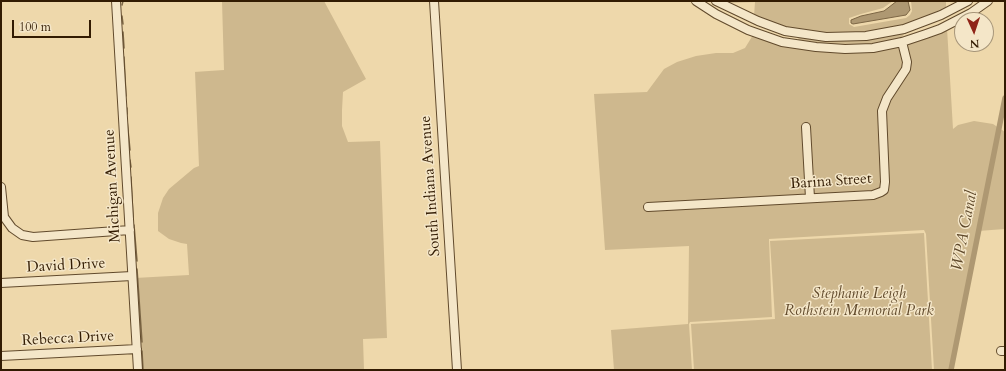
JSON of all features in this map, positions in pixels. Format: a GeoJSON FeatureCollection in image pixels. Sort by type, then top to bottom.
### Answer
{"type":"FeatureCollection","features":[{"type":"Feature","properties":{"kind":"street","name":"Michigan Avenue"},"geometry":{"type":"LineString","coordinates":[[116,1],[138,370]]}},
{"type":"Feature","properties":{"kind":"street","name":"South Indiana Avenue"},"geometry":{"type":"LineString","coordinates":[[434,1],[457,370]]}},
{"type":"Feature","properties":{"kind":"street"},"geometry":{"type":"LineString","coordinates":[[696,1],[716,14],[748,30],[782,42],[816,48],[845,49],[873,48],[902,42],[940,29],[971,13],[988,1]]}},
{"type":"Feature","properties":{"kind":"street"},"geometry":{"type":"LineString","coordinates":[[716,1],[758,21],[786,31],[826,37],[866,36],[904,29],[923,23],[968,1]]}},
{"type":"Feature","properties":{"kind":"street"},"geometry":{"type":"LineString","coordinates":[[902,42],[903,39],[910,33],[946,18],[950,11]]}},
{"type":"Feature","properties":{"kind":"street","name":"Barina Street"},"geometry":{"type":"LineString","coordinates":[[648,206],[874,195],[882,192],[884,190],[885,174],[882,111],[887,98],[906,69],[907,62],[902,42]]}},
{"type":"Feature","properties":{"kind":"street"},"geometry":{"type":"LineString","coordinates":[[806,127],[810,198]]}},
{"type":"Feature","properties":{"kind":"street"},"geometry":{"type":"LineString","coordinates":[[1,187],[4,217],[12,228],[22,235],[33,237],[130,230]]}},
{"type":"Feature","properties":{"kind":"street","name":"David Drive"},"geometry":{"type":"LineString","coordinates":[[1,283],[132,276]]}},
{"type":"Feature","properties":{"kind":"street","name":"Rebecca Drive"},"geometry":{"type":"LineString","coordinates":[[1,356],[137,349]]}},
{"type":"Feature","properties":{"kind":"green space"},"geometry":{"type":"Polygon","coordinates":[[[222,1],[324,1],[366,79],[343,92],[342,110],[342,126],[348,142],[380,141],[387,338],[363,339],[364,370],[141,370],[135,278],[189,275],[187,244],[169,239],[158,231],[158,213],[163,198],[169,189],[194,168],[199,166],[194,72],[224,70],[222,1]]]}},
{"type":"Feature","properties":{"kind":"green space"},"geometry":{"type":"Polygon","coordinates":[[[722,1],[893,1],[883,8],[849,18],[849,24],[854,27],[906,18],[912,11],[911,1],[946,1],[946,9],[904,26],[866,33],[826,34],[786,28],[754,16],[755,2],[726,3],[722,1]]]}},
{"type":"Feature","properties":{"kind":"green space"},"geometry":{"type":"Polygon","coordinates":[[[947,28],[953,129],[958,125],[974,121],[993,124],[1005,132],[1005,229],[978,231],[950,370],[934,370],[926,234],[924,230],[769,239],[772,317],[690,322],[692,370],[614,370],[611,330],[688,324],[689,246],[605,250],[594,94],[647,92],[664,69],[677,62],[696,56],[716,53],[733,53],[745,48],[753,35],[845,52],[947,28]]]}},
{"type":"Feature","properties":{"kind":"green space"},"geometry":{"type":"Polygon","coordinates":[[[907,31],[900,39],[872,45],[845,46],[798,41],[799,36],[907,31]]]}},
{"type":"Feature","properties":{"kind":"green space","name":"Stephanie Leigh Rothstein Memorial Park"},"geometry":{"type":"Polygon","coordinates":[[[924,233],[932,370],[694,370],[691,324],[775,319],[770,241],[924,233]]]}},
{"type":"Feature","properties":{"kind":"shaded area"},"geometry":{"type":"Polygon","coordinates":[[[897,1],[908,1],[910,10],[906,15],[853,24],[851,23],[851,20],[861,16],[884,11],[897,1]]]}},
{"type":"Feature","properties":{"kind":"waterway"},"geometry":{"type":"LineString","coordinates":[[122,5],[123,1]]}},
{"type":"Feature","properties":{"kind":"waterway"},"geometry":{"type":"LineString","coordinates":[[122,16],[123,24]]}},
{"type":"Feature","properties":{"kind":"waterway"},"geometry":{"type":"LineString","coordinates":[[123,32],[124,48]]}},
{"type":"Feature","properties":{"kind":"waterway"},"geometry":{"type":"LineString","coordinates":[[124,57],[126,96]]}},
{"type":"Feature","properties":{"kind":"waterway","name":"WPA Canal"},"geometry":{"type":"LineString","coordinates":[[951,370],[1005,98]]}},
{"type":"Feature","properties":{"kind":"waterway"},"geometry":{"type":"LineString","coordinates":[[127,108],[127,114]]}},
{"type":"Feature","properties":{"kind":"waterway"},"geometry":{"type":"LineString","coordinates":[[127,120],[130,150]]}},
{"type":"Feature","properties":{"kind":"waterway"},"geometry":{"type":"LineString","coordinates":[[130,160],[131,167]]}},
{"type":"Feature","properties":{"kind":"waterway"},"geometry":{"type":"LineString","coordinates":[[131,177],[133,217]]}},
{"type":"Feature","properties":{"kind":"waterway"},"geometry":{"type":"LineString","coordinates":[[134,225],[137,261]]}},
{"type":"Feature","properties":{"kind":"waterway"},"geometry":{"type":"LineString","coordinates":[[137,269],[142,342]]}},
{"type":"Feature","properties":{"kind":"waterway"},"geometry":{"type":"LineString","coordinates":[[142,351],[143,370]]}}]}
